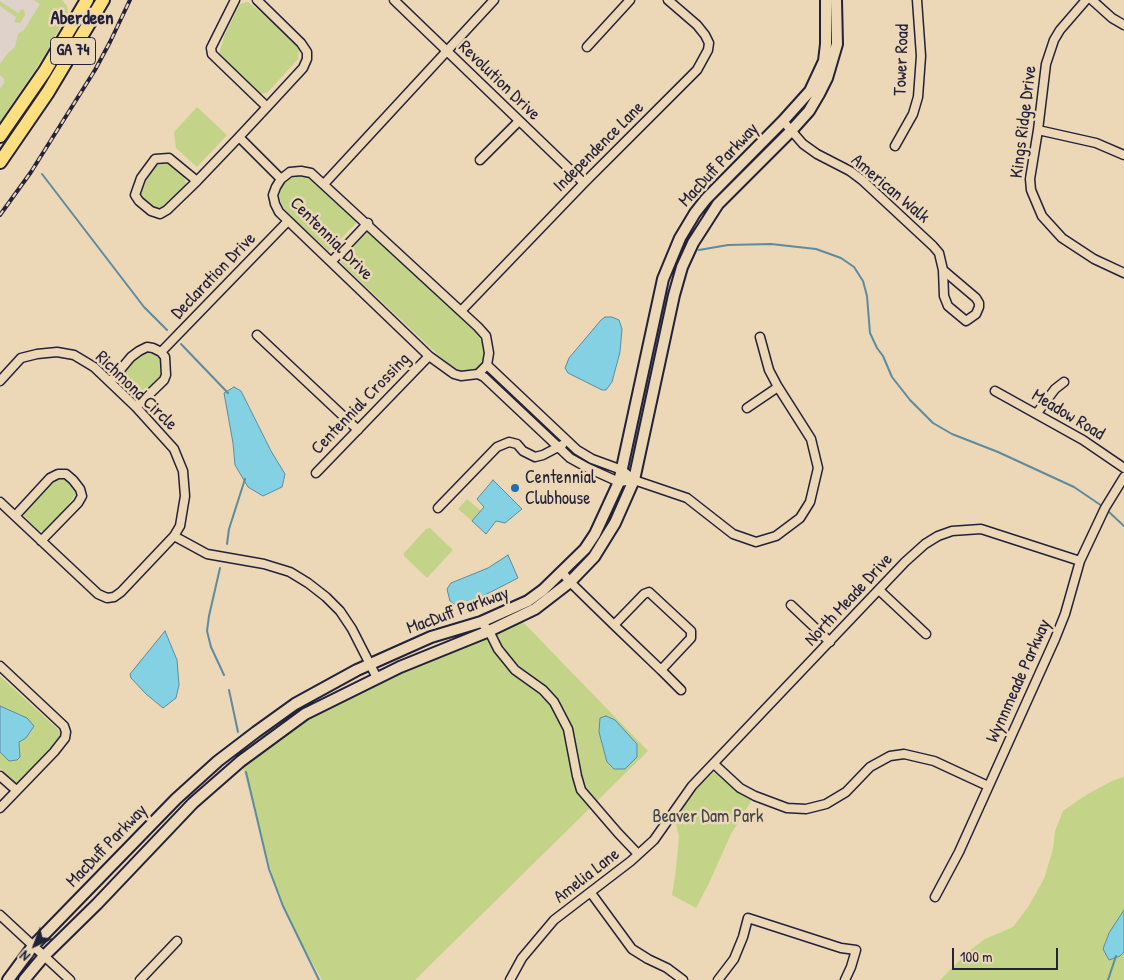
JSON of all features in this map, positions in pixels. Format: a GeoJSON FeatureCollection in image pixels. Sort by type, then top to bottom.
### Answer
{"type":"FeatureCollection","features":[{"type":"Feature","properties":{"kind":"main road","name":"GA 74"},"geometry":{"type":"LineString","coordinates":[[0,136],[45,71],[84,1]]}},
{"type":"Feature","properties":{"kind":"main road","name":"GA 74"},"geometry":{"type":"LineString","coordinates":[[0,162],[48,92],[101,5]]}},
{"type":"Feature","properties":{"kind":"street"},"geometry":{"type":"LineString","coordinates":[[235,0],[210,48],[212,54],[267,107]]}},
{"type":"Feature","properties":{"kind":"street"},"geometry":{"type":"LineString","coordinates":[[197,181],[169,158],[155,159],[141,178],[135,195],[150,212],[160,214],[168,210],[197,181],[239,138],[303,68],[307,60],[307,52],[301,43],[258,0]]}},
{"type":"Feature","properties":{"kind":"street","name":"Revolution Drive"},"geometry":{"type":"LineString","coordinates":[[394,0],[584,183]]}},
{"type":"Feature","properties":{"kind":"street"},"geometry":{"type":"LineString","coordinates":[[324,184],[494,0]]}},
{"type":"Feature","properties":{"kind":"street"},"geometry":{"type":"LineString","coordinates":[[587,47],[630,0]]}},
{"type":"Feature","properties":{"kind":"street","name":"Independence Lane"},"geometry":{"type":"LineString","coordinates":[[461,311],[584,183],[697,70],[708,50],[709,43],[705,35],[668,0]]}},
{"type":"Feature","properties":{"kind":"street","name":"MacDuff Parkway"},"geometry":{"type":"LineString","coordinates":[[8,980],[33,946],[176,799],[218,761],[295,704],[370,664],[432,637],[481,622],[528,602],[585,549],[619,482],[663,279],[680,238],[706,198],[783,121],[810,91],[824,61],[826,0]]}},
{"type":"Feature","properties":{"kind":"street","name":"MacDuff Parkway"},"geometry":{"type":"LineString","coordinates":[[24,980],[44,956],[97,904],[193,803],[241,761],[305,714],[377,678],[535,610],[570,582],[594,557],[615,523],[634,480],[674,295],[682,267],[693,243],[718,204],[791,131],[808,111],[827,78],[837,44],[836,0]]}},
{"type":"Feature","properties":{"kind":"street","name":"Tower Road"},"geometry":{"type":"LineString","coordinates":[[895,146],[913,114],[918,97],[921,56],[917,0]]}},
{"type":"Feature","properties":{"kind":"street","name":"Kings Ridge Drive"},"geometry":{"type":"LineString","coordinates":[[1086,0],[1060,30],[1046,64],[1030,179],[1033,198],[1042,216],[1056,232],[1094,259],[1124,273]]}},
{"type":"Feature","properties":{"kind":"street"},"geometry":{"type":"LineString","coordinates":[[1092,0],[1112,18],[1124,25]]}},
{"type":"Feature","properties":{"kind":"street"},"geometry":{"type":"LineString","coordinates":[[84,1],[101,5]]}},
{"type":"Feature","properties":{"kind":"street"},"geometry":{"type":"LineString","coordinates":[[480,160],[519,121]]}},
{"type":"Feature","properties":{"kind":"street","name":"American Walk"},"geometry":{"type":"LineString","coordinates":[[783,121],[810,149],[850,170],[933,246],[939,254],[943,270],[944,296],[948,306],[966,321],[976,314],[979,303],[976,298],[943,270]]}},
{"type":"Feature","properties":{"kind":"street"},"geometry":{"type":"LineString","coordinates":[[1038,130],[1096,143],[1124,155]]}},
{"type":"Feature","properties":{"kind":"street"},"geometry":{"type":"LineString","coordinates":[[239,138],[281,179]]}},
{"type":"Feature","properties":{"kind":"street","name":"Centennial Drive"},"geometry":{"type":"LineString","coordinates":[[478,374],[461,376],[454,374],[429,356],[332,261],[288,221],[279,212],[273,195],[281,179],[290,172],[312,173],[368,223],[486,336],[489,353],[487,365]]}},
{"type":"Feature","properties":{"kind":"street","name":"Declaration Drive"},"geometry":{"type":"LineString","coordinates":[[161,352],[288,221]]}},
{"type":"Feature","properties":{"kind":"street"},"geometry":{"type":"LineString","coordinates":[[332,261],[368,223]]}},
{"type":"Feature","properties":{"kind":"street"},"geometry":{"type":"LineString","coordinates":[[257,335],[358,430]]}},
{"type":"Feature","properties":{"kind":"street"},"geometry":{"type":"LineString","coordinates":[[634,480],[619,482],[570,458],[478,374],[487,365],[576,450],[592,459],[622,470],[634,480],[687,498],[741,538],[756,542],[776,536],[800,518],[806,510],[813,491],[818,468],[812,439],[778,387],[770,370],[760,337]]}},
{"type":"Feature","properties":{"kind":"street"},"geometry":{"type":"LineString","coordinates":[[110,382],[131,357],[139,351],[146,347],[161,352],[165,357],[166,375],[164,380],[136,407]]}},
{"type":"Feature","properties":{"kind":"street","name":"Richmond Circle"},"geometry":{"type":"LineString","coordinates":[[0,381],[21,358],[57,352],[74,355],[94,367],[136,407],[171,445],[183,471],[185,486],[184,510],[180,526],[174,536],[121,592],[114,597],[107,598],[98,594],[0,502]]}},
{"type":"Feature","properties":{"kind":"street","name":"Centennial Crossing"},"geometry":{"type":"LineString","coordinates":[[316,473],[429,356]]}},
{"type":"Feature","properties":{"kind":"street"},"geometry":{"type":"LineString","coordinates":[[1037,413],[1055,389],[1064,382]]}},
{"type":"Feature","properties":{"kind":"street"},"geometry":{"type":"LineString","coordinates":[[747,408],[778,387]]}},
{"type":"Feature","properties":{"kind":"street","name":"Meadow Road"},"geometry":{"type":"LineString","coordinates":[[996,391],[1083,440],[1124,468]]}},
{"type":"Feature","properties":{"kind":"street"},"geometry":{"type":"LineString","coordinates":[[438,508],[497,447],[509,442],[517,444],[523,451],[535,457],[560,447],[567,441]]}},
{"type":"Feature","properties":{"kind":"street"},"geometry":{"type":"LineString","coordinates":[[15,516],[50,478],[58,474],[66,474],[73,480],[80,489],[82,496],[78,503],[42,541]]}},
{"type":"Feature","properties":{"kind":"street","name":"Wynnmeade Parkway"},"geometry":{"type":"LineString","coordinates":[[935,896],[959,852],[1055,639],[1065,614],[1080,561],[1105,508],[1124,477]]}},
{"type":"Feature","properties":{"kind":"street","name":"North Meade Drive"},"geometry":{"type":"LineString","coordinates":[[685,796],[905,562],[925,544],[938,536],[964,529],[981,529],[1080,561]]}},
{"type":"Feature","properties":{"kind":"street"},"geometry":{"type":"LineString","coordinates":[[174,536],[207,554],[264,564],[290,572],[308,583],[340,611],[352,629],[377,678]]}},
{"type":"Feature","properties":{"kind":"street"},"geometry":{"type":"LineString","coordinates":[[562,572],[681,690]]}},
{"type":"Feature","properties":{"kind":"street"},"geometry":{"type":"LineString","coordinates":[[879,590],[926,634]]}},
{"type":"Feature","properties":{"kind":"street"},"geometry":{"type":"LineString","coordinates":[[614,625],[644,594],[649,592],[691,631],[691,638],[661,670]]}},
{"type":"Feature","properties":{"kind":"street"},"geometry":{"type":"LineString","coordinates":[[791,605],[830,642]]}},
{"type":"Feature","properties":{"kind":"street"},"geometry":{"type":"LineString","coordinates":[[481,622],[489,631],[498,649],[515,670],[543,690],[554,702],[568,729],[576,776],[582,790],[638,854]]}},
{"type":"Feature","properties":{"kind":"street"},"geometry":{"type":"LineString","coordinates":[[0,666],[64,726],[66,732],[65,738],[54,752],[0,808]]}},
{"type":"Feature","properties":{"kind":"street"},"geometry":{"type":"LineString","coordinates":[[714,764],[740,788],[787,808],[806,809],[826,804],[846,792],[870,767],[890,756],[904,754],[934,760],[988,786]]}},
{"type":"Feature","properties":{"kind":"street"},"geometry":{"type":"LineString","coordinates":[[0,776],[16,790]]}},
{"type":"Feature","properties":{"kind":"street","name":"Amelia Lane"},"geometry":{"type":"LineString","coordinates":[[510,980],[522,958],[554,920],[591,893],[654,840],[685,796]]}},
{"type":"Feature","properties":{"kind":"street"},"geometry":{"type":"LineString","coordinates":[[591,893],[632,949],[648,960],[667,968],[683,980]]}},
{"type":"Feature","properties":{"kind":"street"},"geometry":{"type":"LineString","coordinates":[[0,915],[70,980]]}},
{"type":"Feature","properties":{"kind":"street"},"geometry":{"type":"LineString","coordinates":[[718,980],[734,959],[748,918],[842,948],[856,950],[845,980]]}},
{"type":"Feature","properties":{"kind":"street"},"geometry":{"type":"LineString","coordinates":[[140,980],[177,941]]}},
{"type":"Feature","properties":{"kind":"shaded area"},"geometry":{"type":"Polygon","coordinates":[[[0,0],[64,0],[0,104],[0,0]]]}},
{"type":"Feature","properties":{"kind":"green space"},"geometry":{"type":"Polygon","coordinates":[[[34,0],[62,0],[67,6],[68,13],[43,58],[0,122],[0,89],[4,79],[0,75],[0,64],[15,47],[18,34],[24,30],[40,4],[34,0]]]}},
{"type":"Feature","properties":{"kind":"green space"},"geometry":{"type":"Polygon","coordinates":[[[0,1],[18,13],[22,9],[24,10],[25,15],[20,23],[14,22],[16,17],[0,6],[0,1]]]}},
{"type":"Feature","properties":{"kind":"green space"},"geometry":{"type":"Polygon","coordinates":[[[248,2],[299,49],[298,59],[268,92],[261,94],[219,55],[224,36],[240,4],[248,2]]]}},
{"type":"Feature","properties":{"kind":"green space"},"geometry":{"type":"Polygon","coordinates":[[[197,107],[227,135],[197,167],[176,148],[174,132],[197,107]]]}},
{"type":"Feature","properties":{"kind":"green space"},"geometry":{"type":"Polygon","coordinates":[[[168,162],[184,177],[186,184],[164,206],[152,209],[142,199],[140,193],[156,163],[168,162]]]}},
{"type":"Feature","properties":{"kind":"green space"},"geometry":{"type":"Polygon","coordinates":[[[293,175],[313,177],[359,220],[329,251],[293,219],[282,206],[279,195],[282,184],[293,175]]]}},
{"type":"Feature","properties":{"kind":"green space"},"geometry":{"type":"Polygon","coordinates":[[[366,232],[371,232],[478,334],[486,353],[482,367],[471,373],[452,368],[342,264],[340,260],[366,232]]]}},
{"type":"Feature","properties":{"kind":"green space"},"geometry":{"type":"Polygon","coordinates":[[[148,352],[156,354],[163,362],[162,374],[140,397],[133,398],[119,385],[119,379],[140,355],[148,352]]]}},
{"type":"Feature","properties":{"kind":"green space"},"geometry":{"type":"Polygon","coordinates":[[[66,478],[73,485],[76,494],[66,508],[44,531],[39,531],[24,516],[25,510],[54,480],[66,478]]]}},
{"type":"Feature","properties":{"kind":"green space"},"geometry":{"type":"Polygon","coordinates":[[[467,499],[481,511],[472,521],[458,509],[467,499]]]}},
{"type":"Feature","properties":{"kind":"green space"},"geometry":{"type":"Polygon","coordinates":[[[430,528],[453,550],[427,578],[404,556],[404,553],[426,529],[430,528]]]}},
{"type":"Feature","properties":{"kind":"green space"},"geometry":{"type":"Polygon","coordinates":[[[520,619],[648,751],[415,980],[322,980],[302,944],[276,889],[241,761],[305,714],[520,619]]]}},
{"type":"Feature","properties":{"kind":"green space"},"geometry":{"type":"Polygon","coordinates":[[[0,676],[63,734],[17,784],[0,768],[0,676]]]}},
{"type":"Feature","properties":{"kind":"green space","name":"Beaver Dam Park"},"geometry":{"type":"Polygon","coordinates":[[[714,772],[732,787],[753,798],[731,834],[696,908],[672,895],[679,836],[674,817],[685,799],[714,772]]]}},
{"type":"Feature","properties":{"kind":"green space"},"geometry":{"type":"Polygon","coordinates":[[[1124,777],[1124,980],[940,980],[969,951],[985,939],[1013,927],[1028,907],[1044,879],[1053,849],[1055,831],[1063,811],[1086,795],[1112,781],[1124,777]]]}},
{"type":"Feature","properties":{"kind":"water"},"geometry":{"type":"Polygon","coordinates":[[[605,317],[619,320],[622,329],[620,352],[612,382],[606,390],[602,390],[568,373],[565,368],[569,358],[605,317]]]}},
{"type":"Feature","properties":{"kind":"water"},"geometry":{"type":"Polygon","coordinates":[[[234,387],[241,391],[271,451],[285,474],[282,487],[263,496],[248,487],[235,465],[224,393],[234,387]]]}},
{"type":"Feature","properties":{"kind":"water"},"geometry":{"type":"Polygon","coordinates":[[[493,480],[522,509],[505,523],[496,521],[486,534],[472,521],[484,507],[477,499],[493,480]]]}},
{"type":"Feature","properties":{"kind":"water"},"geometry":{"type":"Polygon","coordinates":[[[508,555],[518,578],[481,597],[457,606],[450,601],[447,589],[451,583],[488,568],[508,555]]]}},
{"type":"Feature","properties":{"kind":"water"},"geometry":{"type":"Polygon","coordinates":[[[165,631],[177,660],[179,685],[176,698],[163,708],[146,694],[131,678],[130,674],[165,631]]]}},
{"type":"Feature","properties":{"kind":"water"},"geometry":{"type":"Polygon","coordinates":[[[0,706],[27,718],[34,726],[26,738],[19,742],[20,757],[17,760],[9,761],[0,752],[0,706]]]}},
{"type":"Feature","properties":{"kind":"water"},"geometry":{"type":"Polygon","coordinates":[[[606,716],[615,720],[637,744],[637,757],[625,769],[614,769],[607,762],[599,732],[600,718],[606,716]]]}},
{"type":"Feature","properties":{"kind":"water"},"geometry":{"type":"Polygon","coordinates":[[[1124,910],[1124,952],[1120,956],[1109,960],[1103,949],[1109,933],[1124,910]]]}},
{"type":"Feature","properties":{"kind":"waterway"},"geometry":{"type":"LineString","coordinates":[[42,174],[144,307],[167,330]]}},
{"type":"Feature","properties":{"kind":"waterway"},"geometry":{"type":"LineString","coordinates":[[699,250],[728,245],[771,244],[816,249],[841,258],[854,267],[863,281],[867,296],[870,333],[892,377],[910,400],[933,423],[952,434],[998,452],[1074,487],[1102,506]]}},
{"type":"Feature","properties":{"kind":"waterway"},"geometry":{"type":"LineString","coordinates":[[181,344],[228,393]]}},
{"type":"Feature","properties":{"kind":"waterway"},"geometry":{"type":"LineString","coordinates":[[227,544],[229,529],[245,479]]}},
{"type":"Feature","properties":{"kind":"waterway"},"geometry":{"type":"LineString","coordinates":[[1109,512],[1124,526]]}},
{"type":"Feature","properties":{"kind":"waterway"},"geometry":{"type":"LineString","coordinates":[[220,568],[207,631],[211,647],[224,675]]}},
{"type":"Feature","properties":{"kind":"waterway"},"geometry":{"type":"LineString","coordinates":[[229,690],[238,732]]}},
{"type":"Feature","properties":{"kind":"waterway"},"geometry":{"type":"LineString","coordinates":[[246,772],[269,869],[283,906],[319,980]]}},
{"type":"Feature","properties":{"kind":"waterway"},"geometry":{"type":"LineString","coordinates":[[1108,980],[1116,956]]}},
{"type":"Feature","properties":{"kind":"railway"},"geometry":{"type":"LineString","coordinates":[[0,215],[31,172],[95,70],[130,0]]}},
{"type":"Feature","properties":{"kind":"place","name":"Centennial Clubhouse"},"geometry":{"type":"Point","coordinates":[515,488]}},
{"type":"Feature","properties":{"kind":"district","name":"Aberdeen"},"geometry":{"type":"Point","coordinates":[82,19]}}]}
